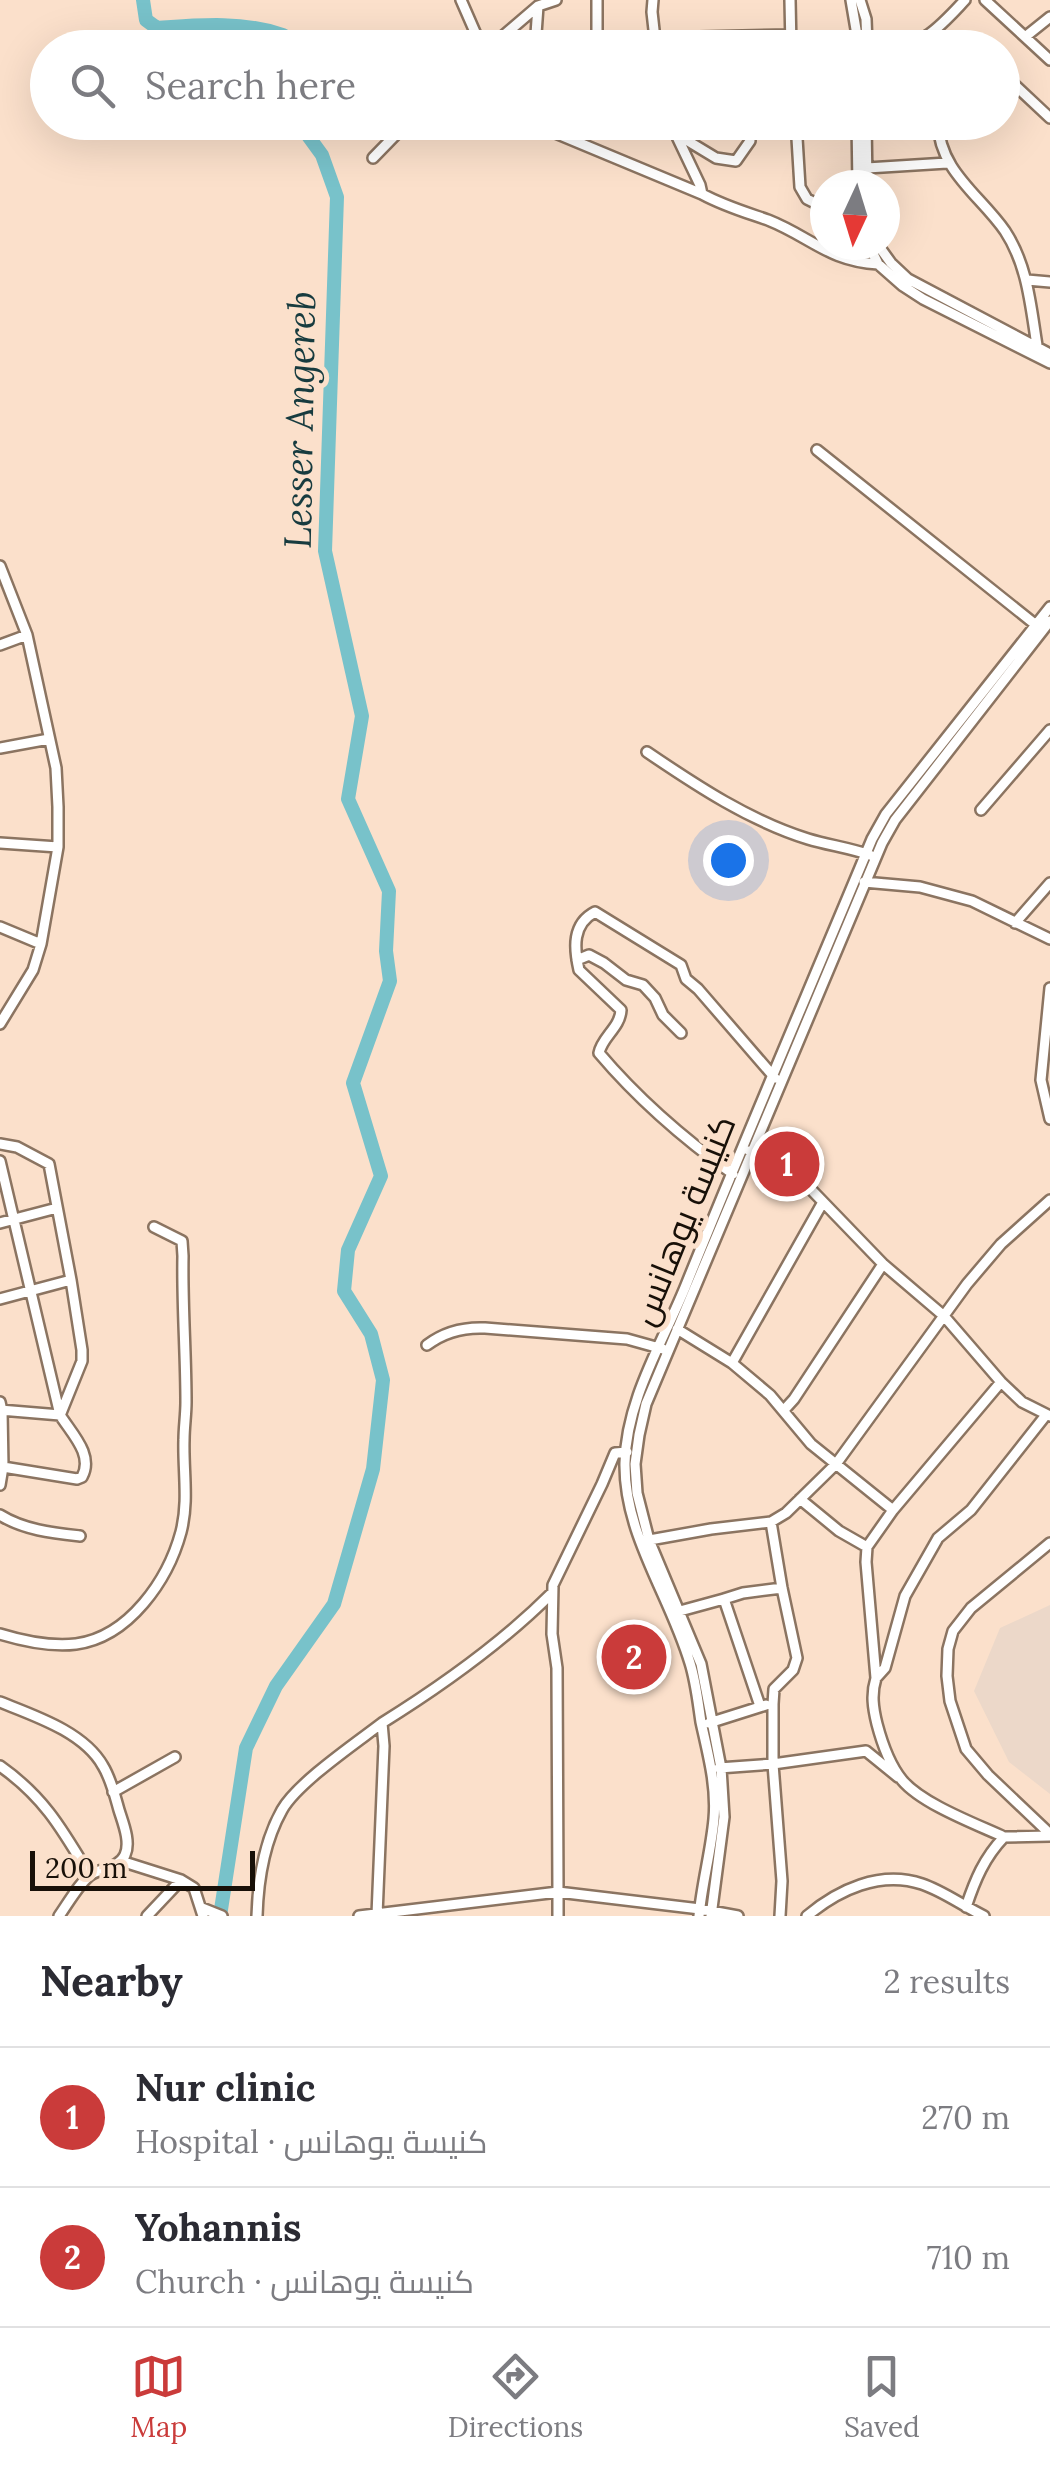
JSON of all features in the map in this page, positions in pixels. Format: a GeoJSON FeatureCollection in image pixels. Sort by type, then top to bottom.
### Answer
{"type":"FeatureCollection","features":[{"type":"Feature","properties":{"kind":"street"},"geometry":{"type":"LineString","coordinates":[[462,0],[477,30]]}},
{"type":"Feature","properties":{"kind":"street"},"geometry":{"type":"LineString","coordinates":[[508,30],[538,6],[556,0]]}},
{"type":"Feature","properties":{"kind":"street"},"geometry":{"type":"LineString","coordinates":[[597,0],[598,30]]}},
{"type":"Feature","properties":{"kind":"street"},"geometry":{"type":"LineString","coordinates":[[653,0],[654,30]]}},
{"type":"Feature","properties":{"kind":"street"},"geometry":{"type":"LineString","coordinates":[[790,0],[790,30]]}},
{"type":"Feature","properties":{"kind":"street"},"geometry":{"type":"LineString","coordinates":[[852,0],[859,30]]}},
{"type":"Feature","properties":{"kind":"street"},"geometry":{"type":"LineString","coordinates":[[860,0],[865,30]]}},
{"type":"Feature","properties":{"kind":"street"},"geometry":{"type":"LineString","coordinates":[[934,30],[964,0]]}},
{"type":"Feature","properties":{"kind":"street"},"geometry":{"type":"LineString","coordinates":[[985,0],[1017,30]]}},
{"type":"Feature","properties":{"kind":"street"},"geometry":{"type":"LineString","coordinates":[[536,30],[538,6]]}},
{"type":"Feature","properties":{"kind":"street"},"geometry":{"type":"LineString","coordinates":[[1025,37],[1050,17]]}},
{"type":"Feature","properties":{"kind":"street"},"geometry":{"type":"LineString","coordinates":[[1020,32],[1050,60]]}},
{"type":"Feature","properties":{"kind":"street"},"geometry":{"type":"LineString","coordinates":[[1020,89],[1050,118]]}},
{"type":"Feature","properties":{"kind":"street"},"geometry":{"type":"LineString","coordinates":[[373,158],[390,140]]}},
{"type":"Feature","properties":{"kind":"street"},"geometry":{"type":"LineString","coordinates":[[572,140],[735,210],[768,220],[836,256],[878,264]]}},
{"type":"Feature","properties":{"kind":"street"},"geometry":{"type":"LineString","coordinates":[[679,140],[702,194]]}},
{"type":"Feature","properties":{"kind":"street"},"geometry":{"type":"LineString","coordinates":[[686,140],[716,158],[736,161],[750,140]]}},
{"type":"Feature","properties":{"kind":"street"},"geometry":{"type":"LineString","coordinates":[[797,140],[800,187],[810,200]]}},
{"type":"Feature","properties":{"kind":"street"},"geometry":{"type":"LineString","coordinates":[[858,140],[858,170]]}},
{"type":"Feature","properties":{"kind":"street"},"geometry":{"type":"LineString","coordinates":[[866,140],[867,168],[947,163]]}},
{"type":"Feature","properties":{"kind":"street"},"geometry":{"type":"LineString","coordinates":[[940,140],[947,163],[1006,232],[1027,280],[1042,349],[1050,363]]}},
{"type":"Feature","properties":{"kind":"street"},"geometry":{"type":"LineString","coordinates":[[876,260],[923,299],[1042,349]]}},
{"type":"Feature","properties":{"kind":"street"},"geometry":{"type":"LineString","coordinates":[[889,260],[908,279],[1042,349]]}},
{"type":"Feature","properties":{"kind":"street"},"geometry":{"type":"LineString","coordinates":[[1027,280],[1050,282]]}},
{"type":"Feature","properties":{"kind":"street"},"geometry":{"type":"LineString","coordinates":[[817,450],[1039,628]]}},
{"type":"Feature","properties":{"kind":"street"},"geometry":{"type":"LineString","coordinates":[[0,566],[27,634],[56,768],[58,846],[42,944],[33,970],[0,1024]]}},
{"type":"Feature","properties":{"kind":"street"},"geometry":{"type":"LineString","coordinates":[[892,1510],[811,1444],[770,1395],[732,1362],[674,1328],[741,1180],[777,1079],[871,855],[1039,628],[1050,607]]}},
{"type":"Feature","properties":{"kind":"street"},"geometry":{"type":"LineString","coordinates":[[1039,628],[1050,621]]}},
{"type":"Feature","properties":{"kind":"street"},"geometry":{"type":"LineString","coordinates":[[0,644],[27,634]]}},
{"type":"Feature","properties":{"kind":"street"},"geometry":{"type":"LineString","coordinates":[[981,810],[1050,730]]}},
{"type":"Feature","properties":{"kind":"street"},"geometry":{"type":"LineString","coordinates":[[0,748],[49,739]]}},
{"type":"Feature","properties":{"kind":"street"},"geometry":{"type":"LineString","coordinates":[[647,752],[699,788],[788,831],[871,855]]}},
{"type":"Feature","properties":{"kind":"street"},"geometry":{"type":"LineString","coordinates":[[0,843],[58,846]]}},
{"type":"Feature","properties":{"kind":"street"},"geometry":{"type":"LineString","coordinates":[[860,882],[920,887],[972,901],[1050,940]]}},
{"type":"Feature","properties":{"kind":"street"},"geometry":{"type":"LineString","coordinates":[[1015,923],[1050,882]]}},
{"type":"Feature","properties":{"kind":"street"},"geometry":{"type":"LineString","coordinates":[[741,1180],[688,1142],[630,1088],[600,1053],[618,1023],[621,1010],[579,970],[578,926],[595,912],[681,965],[686,980],[777,1079]]}},
{"type":"Feature","properties":{"kind":"street"},"geometry":{"type":"LineString","coordinates":[[0,928],[42,944]]}},
{"type":"Feature","properties":{"kind":"street"},"geometry":{"type":"LineString","coordinates":[[577,960],[589,955],[626,980],[643,985],[662,1015],[681,1032]]}},
{"type":"Feature","properties":{"kind":"street"},"geometry":{"type":"LineString","coordinates":[[1050,988],[1042,1080],[1050,1119]]}},
{"type":"Feature","properties":{"kind":"street","name":"كنيسة يوهانس"},"geometry":{"type":"LineString","coordinates":[[631,1452],[731,1173],[777,1079]]}},
{"type":"Feature","properties":{"kind":"street"},"geometry":{"type":"LineString","coordinates":[[0,1144],[17,1147],[48,1164],[71,1280],[82,1362],[60,1416]]}},
{"type":"Feature","properties":{"kind":"street"},"geometry":{"type":"LineString","coordinates":[[742,1148],[799,1178],[883,1264],[944,1316],[1001,1382],[1022,1402],[1048,1416],[971,1510],[938,1538],[904,1596],[885,1668],[873,1686],[873,1707],[883,1746],[901,1778]]}},
{"type":"Feature","properties":{"kind":"street"},"geometry":{"type":"LineString","coordinates":[[0,1160],[60,1416],[84,1452],[87,1467],[82,1478],[3,1468]]}},
{"type":"Feature","properties":{"kind":"street"},"geometry":{"type":"LineString","coordinates":[[644,1541],[771,1522],[786,1513],[836,1464],[1000,1244],[1050,1200]]}},
{"type":"Feature","properties":{"kind":"street"},"geometry":{"type":"LineString","coordinates":[[732,1362],[822,1202]]}},
{"type":"Feature","properties":{"kind":"street"},"geometry":{"type":"LineString","coordinates":[[0,1223],[57,1208]]}},
{"type":"Feature","properties":{"kind":"street"},"geometry":{"type":"LineString","coordinates":[[0,1634],[72,1645],[92,1641],[129,1618],[154,1591],[181,1533],[186,1496],[182,1241],[154,1227]]}},
{"type":"Feature","properties":{"kind":"street"},"geometry":{"type":"LineString","coordinates":[[784,1410],[883,1264]]}},
{"type":"Feature","properties":{"kind":"street"},"geometry":{"type":"LineString","coordinates":[[0,1300],[71,1280]]}},
{"type":"Feature","properties":{"kind":"street"},"geometry":{"type":"LineString","coordinates":[[427,1345],[467,1328],[627,1339],[665,1349]]}},
{"type":"Feature","properties":{"kind":"street"},"geometry":{"type":"LineString","coordinates":[[876,1678],[867,1547],[892,1510],[1001,1382]]}},
{"type":"Feature","properties":{"kind":"street"},"geometry":{"type":"LineString","coordinates":[[0,1485],[1,1407],[60,1416]]}},
{"type":"Feature","properties":{"kind":"street"},"geometry":{"type":"LineString","coordinates":[[558,1916],[554,1585],[614,1453],[631,1452],[644,1541],[691,1666],[716,1769],[712,1913]]}},
{"type":"Feature","properties":{"kind":"street"},"geometry":{"type":"LineString","coordinates":[[800,1499],[867,1547]]}},
{"type":"Feature","properties":{"kind":"street"},"geometry":{"type":"LineString","coordinates":[[0,1515],[46,1532],[80,1536]]}},
{"type":"Feature","properties":{"kind":"street"},"geometry":{"type":"LineString","coordinates":[[771,1522],[797,1658],[793,1670],[774,1689],[772,1704],[782,1881],[780,1916]]}},
{"type":"Feature","properties":{"kind":"street"},"geometry":{"type":"LineString","coordinates":[[644,1541],[680,1611],[700,1664],[706,1724]]}},
{"type":"Feature","properties":{"kind":"street"},"geometry":{"type":"LineString","coordinates":[[1050,1543],[972,1608],[953,1630],[947,1676],[950,1701],[966,1750],[1050,1835]]}},
{"type":"Feature","properties":{"kind":"street"},"geometry":{"type":"LineString","coordinates":[[680,1611],[782,1588]]}},
{"type":"Feature","properties":{"kind":"street"},"geometry":{"type":"LineString","coordinates":[[261,1915],[261,1869],[266,1848],[282,1808],[300,1788],[382,1722],[434,1690],[508,1635],[553,1592]]}},
{"type":"Feature","properties":{"kind":"street"},"geometry":{"type":"LineString","coordinates":[[724,1599],[760,1706]]}},
{"type":"Feature","properties":{"kind":"street"},"geometry":{"type":"LineString","coordinates":[[0,1702],[88,1747],[103,1766],[114,1792],[127,1842],[125,1855],[121,1861],[89,1874],[58,1916]]}},
{"type":"Feature","properties":{"kind":"street"},"geometry":{"type":"LineString","coordinates":[[706,1724],[772,1704]]}},
{"type":"Feature","properties":{"kind":"street"},"geometry":{"type":"LineString","coordinates":[[377,1914],[382,1722]]}},
{"type":"Feature","properties":{"kind":"street"},"geometry":{"type":"LineString","coordinates":[[716,1769],[866,1751],[936,1805],[1004,1837],[1050,1835]]}},
{"type":"Feature","properties":{"kind":"street"},"geometry":{"type":"LineString","coordinates":[[114,1792],[174,1757]]}},
{"type":"Feature","properties":{"kind":"street"},"geometry":{"type":"LineString","coordinates":[[0,1766],[32,1791],[52,1814],[89,1874]]}},
{"type":"Feature","properties":{"kind":"street"},"geometry":{"type":"LineString","coordinates":[[966,1908],[976,1875],[1004,1837]]}},
{"type":"Feature","properties":{"kind":"street"},"geometry":{"type":"LineString","coordinates":[[699,1912],[714,1855]]}},
{"type":"Feature","properties":{"kind":"street"},"geometry":{"type":"LineString","coordinates":[[121,1861],[181,1880],[194,1888],[203,1912],[222,1916]]}},
{"type":"Feature","properties":{"kind":"street"},"geometry":{"type":"LineString","coordinates":[[806,1916],[848,1889],[891,1879],[925,1885],[984,1916]]}},
{"type":"Feature","properties":{"kind":"street"},"geometry":{"type":"LineString","coordinates":[[146,1916],[181,1880]]}},
{"type":"Feature","properties":{"kind":"street"},"geometry":{"type":"LineString","coordinates":[[359,1916],[558,1892],[738,1916]]}},
{"type":"Feature","properties":{"kind":"street"},"geometry":{"type":"LineString","coordinates":[[641,1916],[644,1902]]}},
{"type":"Feature","properties":{"kind":"shaded area"},"geometry":{"type":"Polygon","coordinates":[[[1050,1605],[1050,1794],[1009,1762],[974,1691],[1000,1628],[1050,1605]]]}},
{"type":"Feature","properties":{"kind":"waterway","name":"Lesser Angereb"},"geometry":{"type":"LineString","coordinates":[[143,0],[146,20],[157,28],[220,25],[261,30]]}},
{"type":"Feature","properties":{"kind":"waterway","name":"Lesser Angereb"},"geometry":{"type":"LineString","coordinates":[[220,1916],[246,1748],[276,1686],[334,1604],[373,1469],[383,1380],[371,1334],[344,1291],[348,1250],[381,1176],[353,1083],[390,981],[386,951],[389,891],[348,799],[362,716],[325,551],[337,197],[322,155],[311,140]]}},
{"type":"Feature","properties":{"kind":"place","name":"Nur clinic"},"geometry":{"type":"Point","coordinates":[787,1164]}},
{"type":"Feature","properties":{"kind":"place","name":"Yohannis"},"geometry":{"type":"Point","coordinates":[634,1657]}}]}
